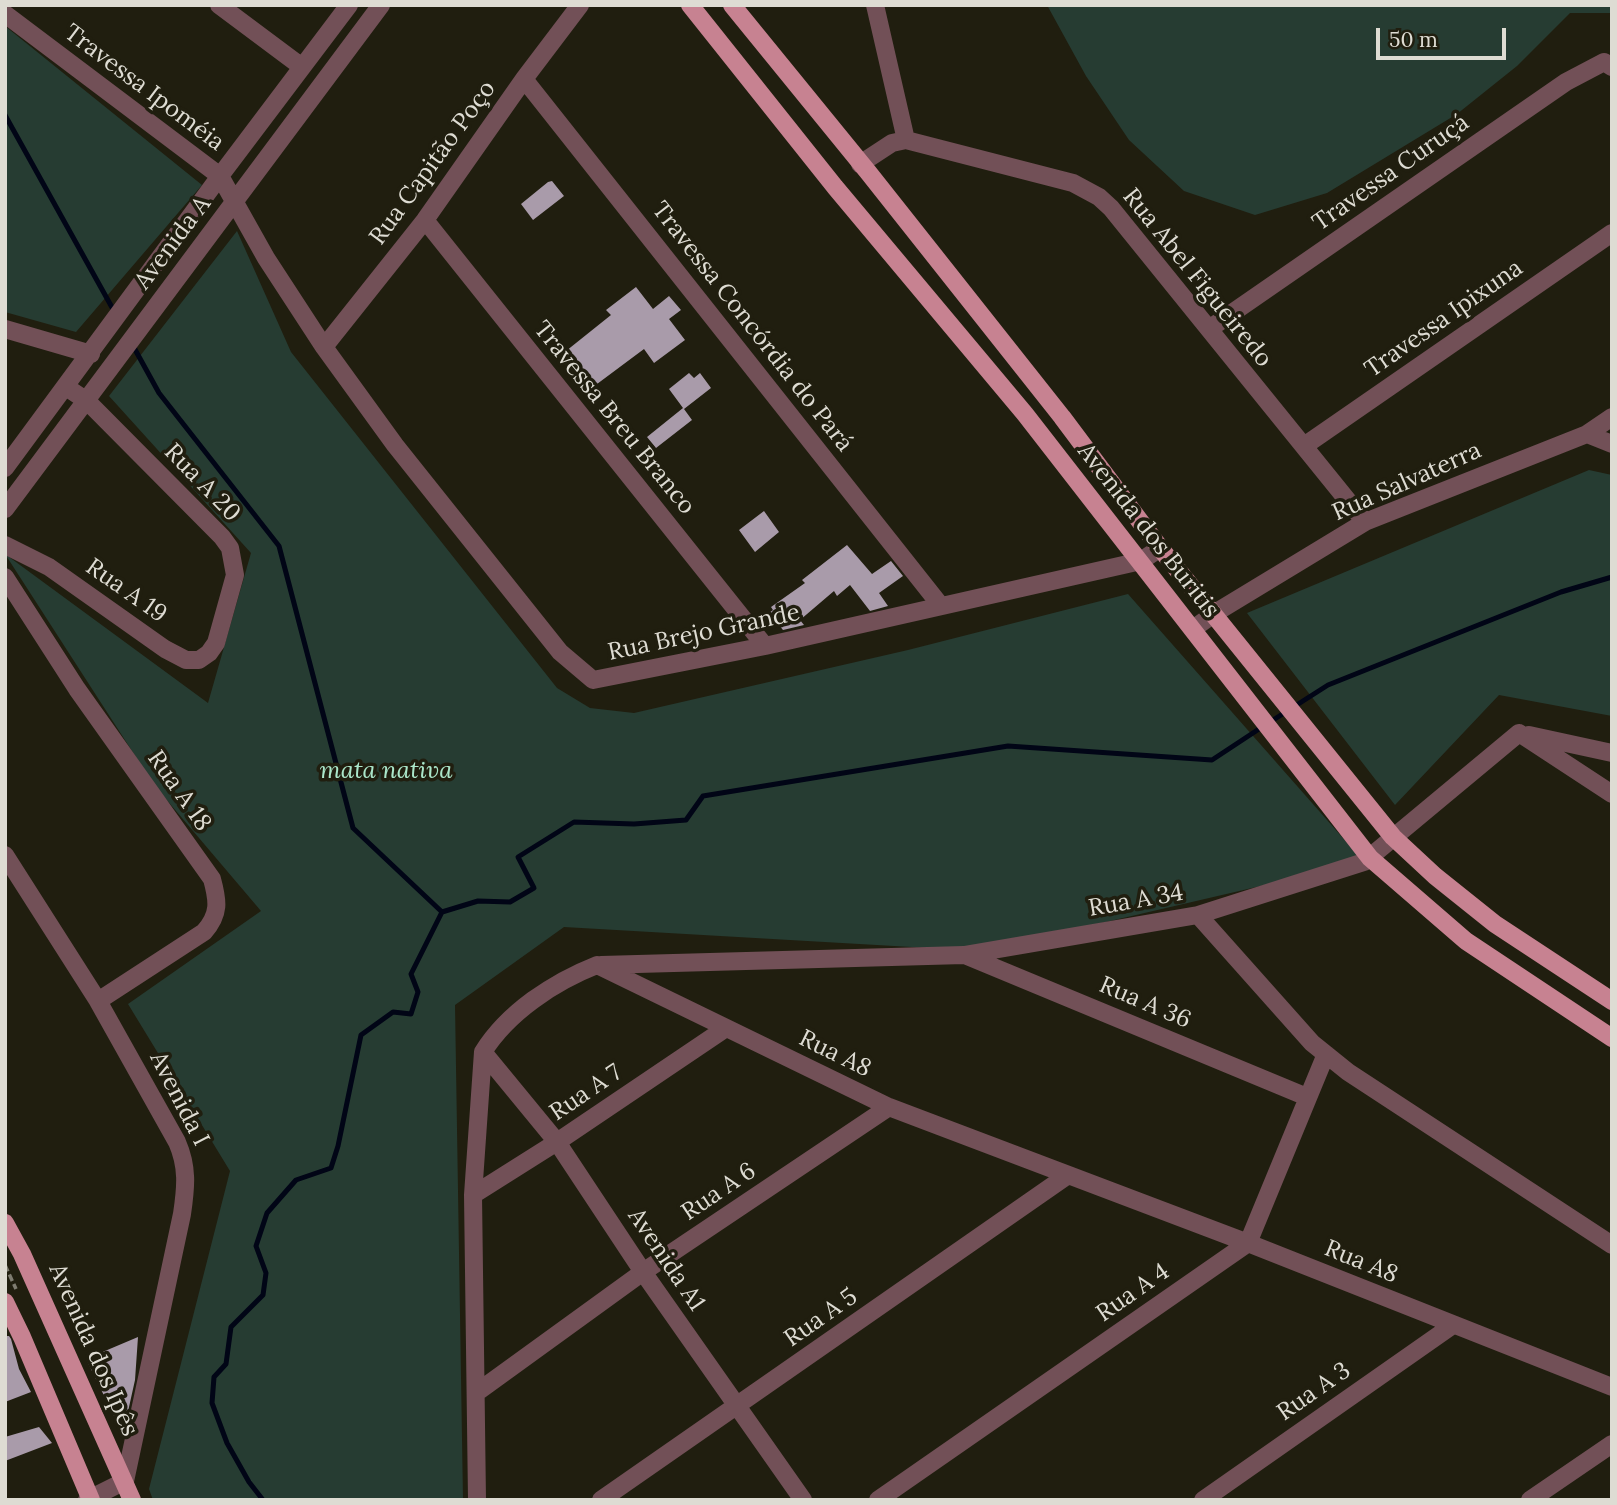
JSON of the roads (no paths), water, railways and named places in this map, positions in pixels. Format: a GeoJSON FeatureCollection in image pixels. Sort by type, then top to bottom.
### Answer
{"type":"FeatureCollection","features":[{"type":"Feature","properties":{"kind":"main road","name":"Avenida dos Buritis"},"geometry":{"type":"LineString","coordinates":[[690,5],[835,187],[1025,414],[1370,858],[1466,941],[1612,1038]]}},
{"type":"Feature","properties":{"kind":"main road","name":"Avenida dos Buritis"},"geometry":{"type":"LineString","coordinates":[[732,5],[1062,417],[1160,548],[1393,837],[1495,925],[1612,1001]]}},
{"type":"Feature","properties":{"kind":"main road","name":"Avenida dos Ipês"},"geometry":{"type":"LineString","coordinates":[[5,1223],[22,1254],[132,1500]]}},
{"type":"Feature","properties":{"kind":"main road"},"geometry":{"type":"LineString","coordinates":[[5,1303],[22,1337],[89,1499]]}},
{"type":"Feature","properties":{"kind":"street"},"geometry":{"type":"LineString","coordinates":[[219,5],[302,67]]}},
{"type":"Feature","properties":{"kind":"street","name":"Avenida A"},"geometry":{"type":"LineString","coordinates":[[5,468],[349,5]]}},
{"type":"Feature","properties":{"kind":"street","name":"Avenida A"},"geometry":{"type":"LineString","coordinates":[[5,509],[381,5]]}},
{"type":"Feature","properties":{"kind":"street","name":"Rua Capitão Poço"},"geometry":{"type":"LineString","coordinates":[[324,347],[425,220],[524,79],[580,5]]}},
{"type":"Feature","properties":{"kind":"street"},"geometry":{"type":"LineString","coordinates":[[860,164],[892,143],[906,140],[875,5]]}},
{"type":"Feature","properties":{"kind":"street","name":"Travessa Ipoméia"},"geometry":{"type":"LineString","coordinates":[[5,14],[220,176]]}},
{"type":"Feature","properties":{"kind":"street","name":"Travessa Curuçá"},"geometry":{"type":"LineString","coordinates":[[1209,329],[1566,82],[1608,65]]}},
{"type":"Feature","properties":{"kind":"street","name":"Travessa Concórdia do Pará"},"geometry":{"type":"LineString","coordinates":[[524,79],[941,606]]}},
{"type":"Feature","properties":{"kind":"street","name":"Rua Abel Figueiredo"},"geometry":{"type":"LineString","coordinates":[[906,140],[1073,183],[1099,197],[1111,208],[1365,522]]}},
{"type":"Feature","properties":{"kind":"street","name":"Rua Brejo Grande"},"geometry":{"type":"LineString","coordinates":[[220,176],[266,258],[324,347],[396,445],[560,652],[593,680],[765,646],[1141,561],[1160,548]]}},
{"type":"Feature","properties":{"kind":"street","name":"Travessa Breu Branco"},"geometry":{"type":"LineString","coordinates":[[425,220],[765,646]]}},
{"type":"Feature","properties":{"kind":"street","name":"Travessa Ipixuna"},"geometry":{"type":"LineString","coordinates":[[1304,446],[1612,233]]}},
{"type":"Feature","properties":{"kind":"street"},"geometry":{"type":"LineString","coordinates":[[5,329],[91,354]]}},
{"type":"Feature","properties":{"kind":"street","name":"Rua A 20"},"geometry":{"type":"LineString","coordinates":[[66,387],[86,401],[230,548],[235,575],[216,643]]}},
{"type":"Feature","properties":{"kind":"street","name":"Rua Salvaterra"},"geometry":{"type":"LineString","coordinates":[[1193,629],[1365,522],[1587,434],[1612,417]]}},
{"type":"Feature","properties":{"kind":"street"},"geometry":{"type":"LineString","coordinates":[[1587,434],[1612,444]]}},
{"type":"Feature","properties":{"kind":"street","name":"Rua A 19"},"geometry":{"type":"LineString","coordinates":[[5,545],[49,567],[165,649],[186,660],[200,660],[216,643]]}},
{"type":"Feature","properties":{"kind":"street","name":"Rua A 18"},"geometry":{"type":"LineString","coordinates":[[5,577],[77,689],[212,879],[217,898],[218,909],[204,932],[98,1001]]}},
{"type":"Feature","properties":{"kind":"street"},"geometry":{"type":"LineString","coordinates":[[1519,733],[1612,753]]}},
{"type":"Feature","properties":{"kind":"street"},"geometry":{"type":"LineString","coordinates":[[1519,733],[1612,794]]}},
{"type":"Feature","properties":{"kind":"street","name":"Rua A 34"},"geometry":{"type":"LineString","coordinates":[[597,965],[964,955],[1198,915],[1364,862],[1519,733]]}},
{"type":"Feature","properties":{"kind":"street","name":"Avenida I"},"geometry":{"type":"LineString","coordinates":[[5,855],[98,1001],[184,1158],[187,1180],[182,1214],[125,1481]]}},
{"type":"Feature","properties":{"kind":"street"},"geometry":{"type":"LineString","coordinates":[[1198,915],[1312,1043],[1348,1072],[1612,1245]]}},
{"type":"Feature","properties":{"kind":"street","name":"Rua A 36"},"geometry":{"type":"LineString","coordinates":[[964,955],[1307,1097]]}},
{"type":"Feature","properties":{"kind":"street"},"geometry":{"type":"LineString","coordinates":[[477,1500],[473,1195],[483,1052],[493,1036],[511,1018],[576,973],[597,965]]}},
{"type":"Feature","properties":{"kind":"street","name":"Rua A8"},"geometry":{"type":"LineString","coordinates":[[597,965],[889,1107],[1248,1243],[1612,1387]]}},
{"type":"Feature","properties":{"kind":"street","name":"Rua A 7"},"geometry":{"type":"LineString","coordinates":[[473,1195],[726,1028]]}},
{"type":"Feature","properties":{"kind":"street","name":"Avenida A1"},"geometry":{"type":"LineString","coordinates":[[483,1052],[557,1142],[643,1272],[803,1500]]}},
{"type":"Feature","properties":{"kind":"street"},"geometry":{"type":"LineString","coordinates":[[1248,1243],[1326,1054]]}},
{"type":"Feature","properties":{"kind":"street","name":"Rua A 6"},"geometry":{"type":"LineString","coordinates":[[476,1393],[643,1272],[889,1107]]}},
{"type":"Feature","properties":{"kind":"street","name":"Rua A 5"},"geometry":{"type":"LineString","coordinates":[[601,1500],[1068,1175]]}},
{"type":"Feature","properties":{"kind":"street","name":"Rua A 4"},"geometry":{"type":"LineString","coordinates":[[878,1500],[1248,1243]]}},
{"type":"Feature","properties":{"kind":"street","name":"Rua A 3"},"geometry":{"type":"LineString","coordinates":[[1203,1500],[1453,1325]]}},
{"type":"Feature","properties":{"kind":"street"},"geometry":{"type":"LineString","coordinates":[[1530,1500],[1612,1444]]}},
{"type":"Feature","properties":{"kind":"street"},"geometry":{"type":"LineString","coordinates":[[89,1499],[125,1481]]}},
{"type":"Feature","properties":{"kind":"waterway"},"geometry":{"type":"LineString","coordinates":[[5,115],[114,311]]}},
{"type":"Feature","properties":{"kind":"waterway"},"geometry":{"type":"LineString","coordinates":[[132,344],[159,393],[279,546],[353,828],[442,912]]}},
{"type":"Feature","properties":{"kind":"waterway"},"geometry":{"type":"LineString","coordinates":[[1270,722],[1328,685],[1561,592],[1612,577]]}},
{"type":"Feature","properties":{"kind":"waterway"},"geometry":{"type":"LineString","coordinates":[[263,1500],[249,1482],[227,1443],[212,1403],[214,1377],[226,1364],[231,1327],[263,1295],[266,1273],[256,1246],[267,1213],[296,1180],[331,1168],[361,1035],[393,1012],[411,1014],[418,992],[411,974],[442,912],[478,901],[510,902],[534,888],[518,857],[574,822],[634,824],[686,820],[703,796],[1008,746],[1212,760],[1262,727]]}},
{"type":"Feature","properties":{"kind":"park label","name":"mata nativa"},"geometry":{"type":"Point","coordinates":[386,771]}}]}
